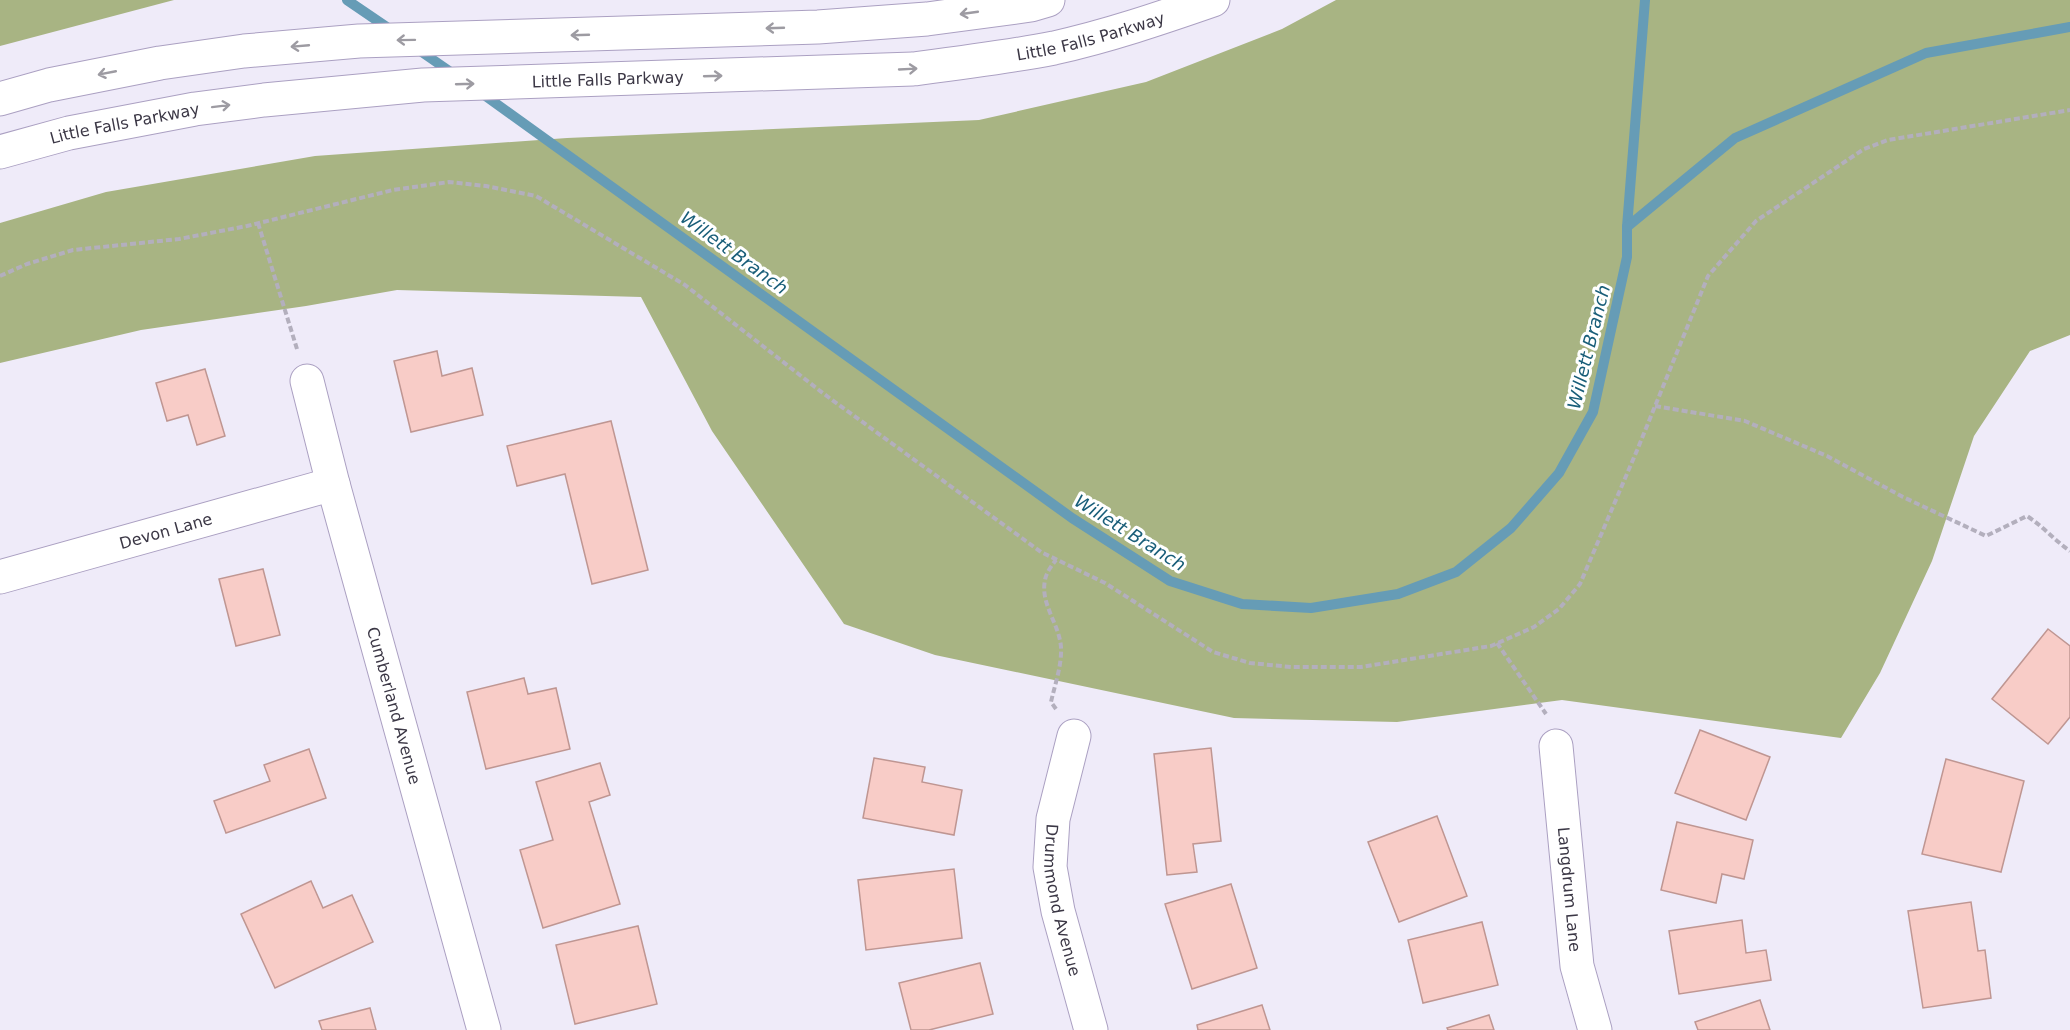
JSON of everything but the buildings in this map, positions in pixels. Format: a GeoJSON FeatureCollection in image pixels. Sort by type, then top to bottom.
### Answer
{"type":"FeatureCollection","features":[{"type":"Feature","properties":{"kind":"main road"},"geometry":{"type":"LineString","coordinates":[[0,99],[49,85],[160,63],[244,51],[358,41],[819,27],[927,19],[1030,5],[1048,0]]}},
{"type":"Feature","properties":{"kind":"main road","name":"Little Falls Parkway"},"geometry":{"type":"LineString","coordinates":[[0,152],[69,133],[195,109],[264,100],[423,86],[913,69],[986,60],[1056,47],[1164,17],[1213,0]]}},
{"type":"Feature","properties":{"kind":"main road","name":"Cumberland Avenue"},"geometry":{"type":"LineString","coordinates":[[307,381],[333,484],[484,1030]]}},
{"type":"Feature","properties":{"kind":"main road","name":"Devon Lane"},"geometry":{"type":"LineString","coordinates":[[0,576],[333,484]]}},
{"type":"Feature","properties":{"kind":"main road","name":"Drummond Avenue"},"geometry":{"type":"LineString","coordinates":[[1074,736],[1053,819],[1050,867],[1058,911],[1091,1030]]}},
{"type":"Feature","properties":{"kind":"main road","name":"Langdrum Lane"},"geometry":{"type":"LineString","coordinates":[[1556,746],[1577,966],[1595,1030]]}},
{"type":"Feature","properties":{"kind":"path"},"geometry":{"type":"LineString","coordinates":[[0,276],[27,264],[73,249],[179,239],[258,223],[393,190],[449,182],[486,186],[536,196],[685,285],[824,394],[1041,552],[1105,583],[1213,652],[1250,663],[1291,667],[1361,667],[1491,646],[1534,627],[1559,609],[1580,584],[1708,276],[1756,221],[1864,149],[1888,140],[2070,110]]}},
{"type":"Feature","properties":{"kind":"path"},"geometry":{"type":"LineString","coordinates":[[258,223],[307,381]]}},
{"type":"Feature","properties":{"kind":"path"},"geometry":{"type":"LineString","coordinates":[[1655,406],[1745,421],[1827,456],[1903,497],[1986,536],[2027,516],[2070,551]]}},
{"type":"Feature","properties":{"kind":"path"},"geometry":{"type":"LineString","coordinates":[[1056,560],[1045,578],[1044,598],[1061,645],[1060,664],[1051,702],[1074,736]]}},
{"type":"Feature","properties":{"kind":"path"},"geometry":{"type":"LineString","coordinates":[[1497,643],[1559,735],[1556,746]]}},
{"type":"Feature","properties":{"kind":"green space"},"geometry":{"type":"Polygon","coordinates":[[[0,0],[174,0],[0,46],[0,0]]]}},
{"type":"Feature","properties":{"kind":"green space"},"geometry":{"type":"Polygon","coordinates":[[[1336,0],[2070,0],[2070,335],[2030,351],[1974,436],[1932,561],[1880,673],[1841,738],[1562,700],[1397,722],[1234,718],[935,655],[844,624],[712,431],[641,297],[397,290],[141,330],[0,363],[0,223],[106,192],[315,156],[567,138],[979,120],[1146,82],[1282,29],[1336,0]]]}},
{"type":"Feature","properties":{"kind":"waterway","name":"Willett Branch"},"geometry":{"type":"LineString","coordinates":[[347,0],[391,30]]}},
{"type":"Feature","properties":{"kind":"waterway","name":"Willett Branch"},"geometry":{"type":"LineString","coordinates":[[480,92],[1072,518],[1170,581],[1242,604],[1311,608],[1398,594],[1456,572],[1511,528],[1559,473],[1593,412],[1627,257],[1627,227],[1645,0]]}},
{"type":"Feature","properties":{"kind":"waterway"},"geometry":{"type":"LineString","coordinates":[[1627,227],[1735,138],[1926,53],[2070,27]]}},
{"type":"Feature","properties":{"kind":"waterway","name":"Willett Branch"},"geometry":{"type":"LineString","coordinates":[[416,48],[455,75]]}}]}
